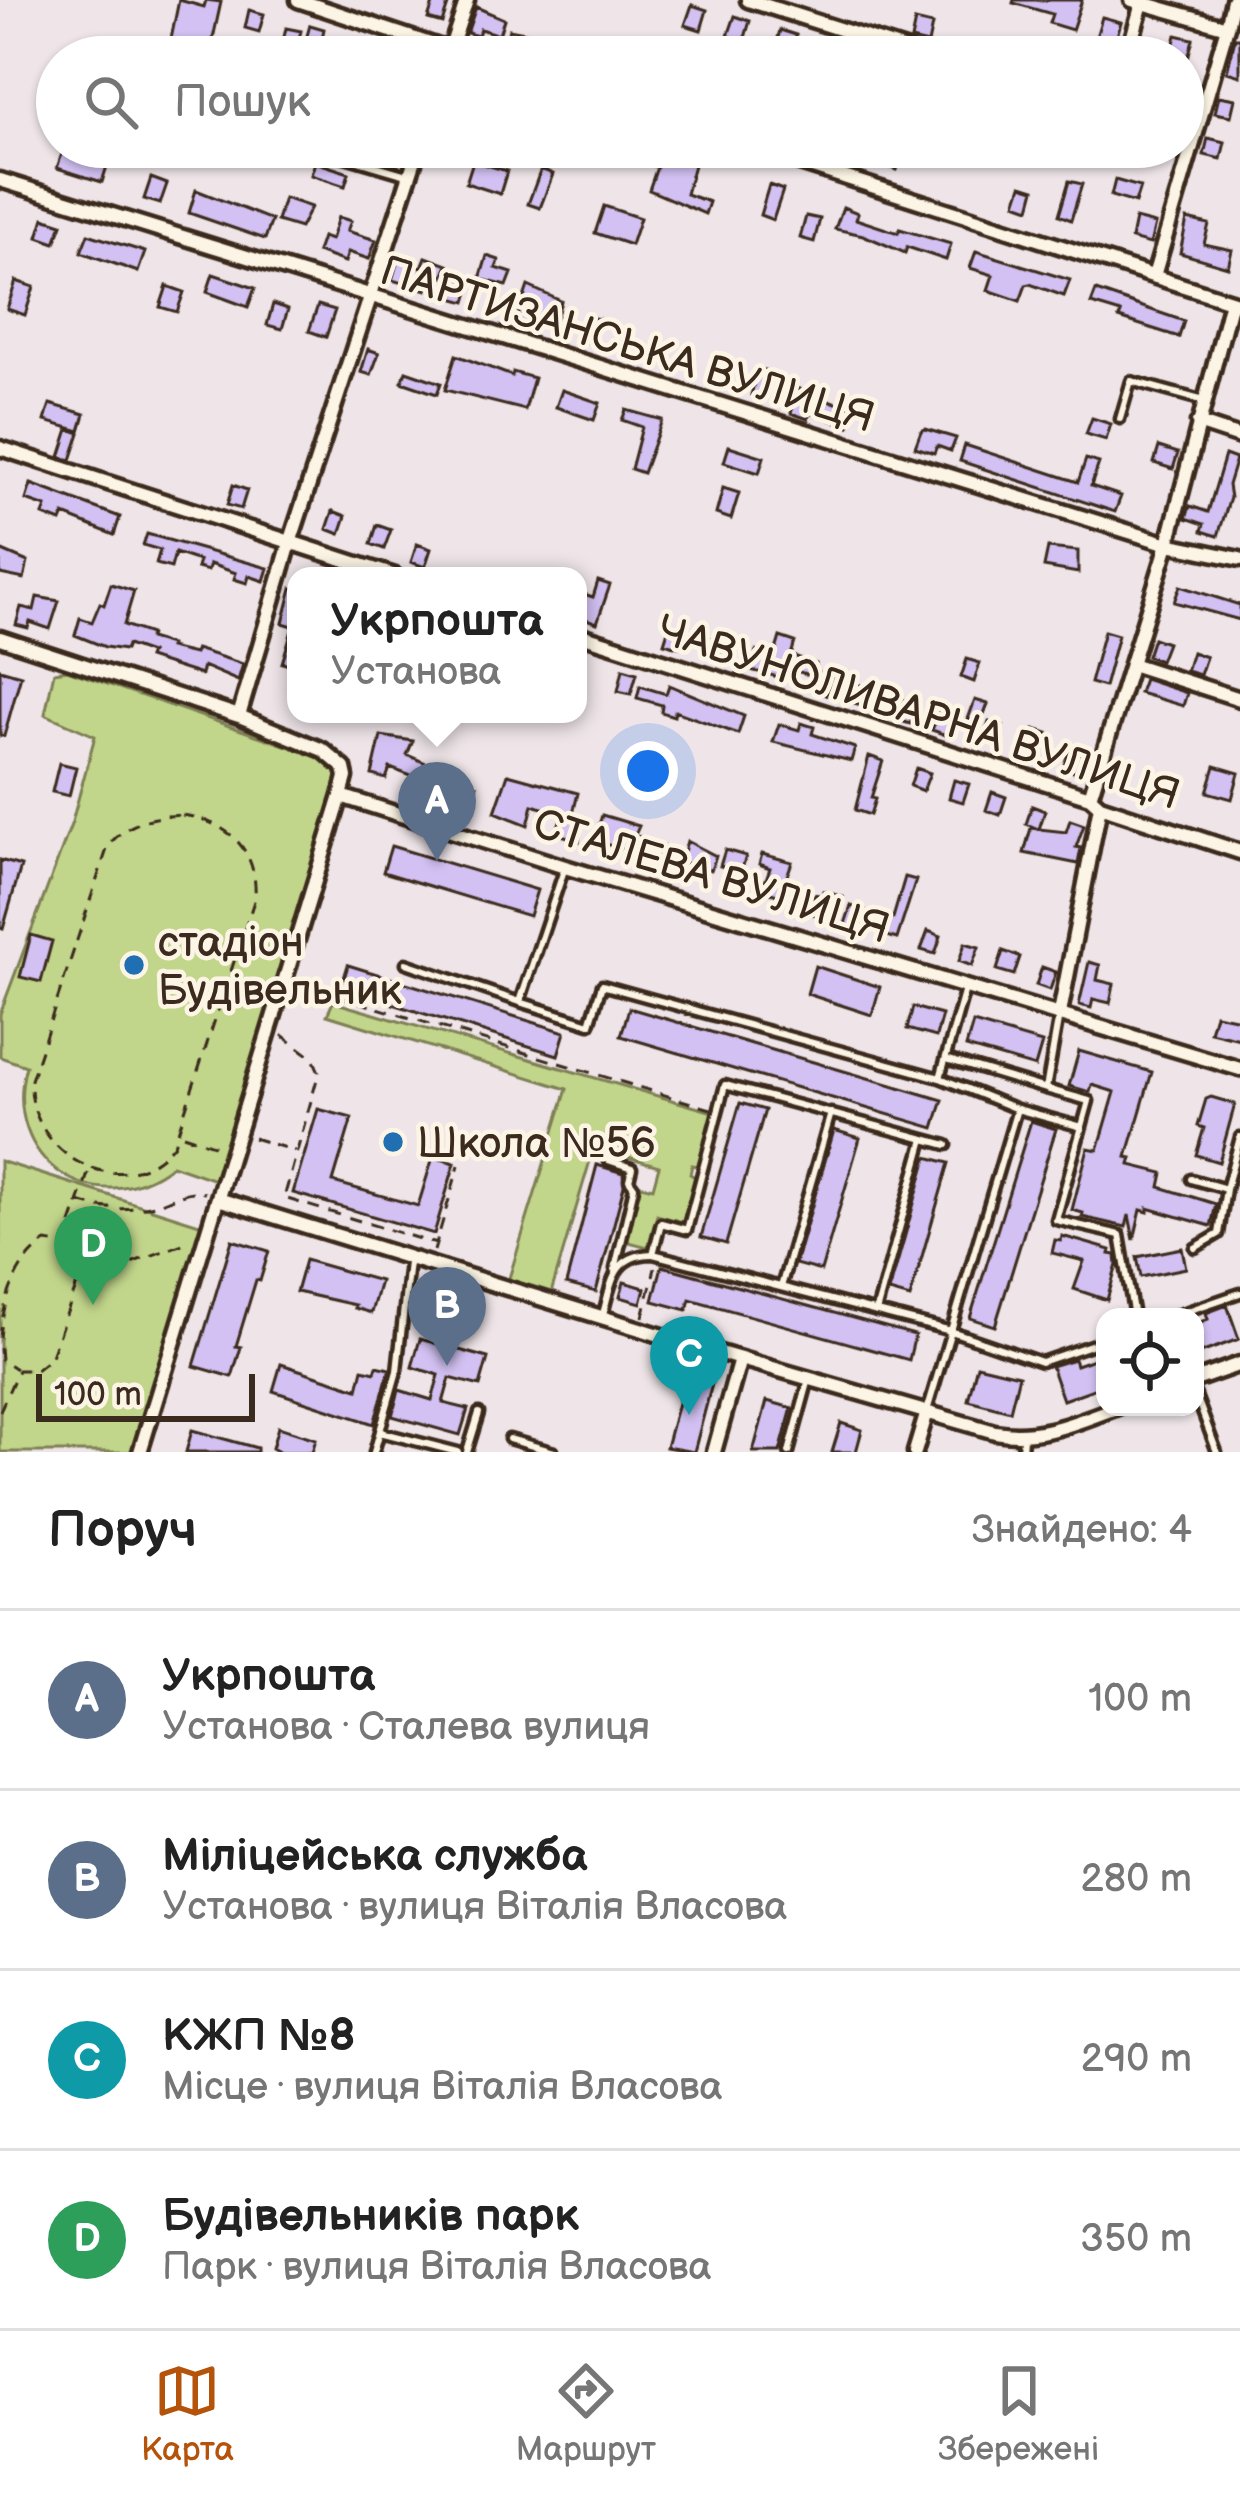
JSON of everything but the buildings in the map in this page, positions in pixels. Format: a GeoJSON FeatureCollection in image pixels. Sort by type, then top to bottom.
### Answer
{"type":"FeatureCollection","features":[{"type":"Feature","properties":{"kind":"street"},"geometry":{"type":"LineString","coordinates":[[298,0],[399,36]]}},
{"type":"Feature","properties":{"kind":"street"},"geometry":{"type":"LineString","coordinates":[[455,36],[466,0]]}},
{"type":"Feature","properties":{"kind":"street"},"geometry":{"type":"LineString","coordinates":[[748,0],[861,36]]}},
{"type":"Feature","properties":{"kind":"street"},"geometry":{"type":"LineString","coordinates":[[1204,103],[1233,0]]}},
{"type":"Feature","properties":{"kind":"street"},"geometry":{"type":"LineString","coordinates":[[1131,36],[1137,2],[1226,27]]}},
{"type":"Feature","properties":{"kind":"street"},"geometry":{"type":"LineString","coordinates":[[239,716],[412,168]]}},
{"type":"Feature","properties":{"kind":"street"},"geometry":{"type":"LineString","coordinates":[[815,168],[1236,303],[1204,401],[1095,801],[1060,1013]]}},
{"type":"Feature","properties":{"kind":"street"},"geometry":{"type":"LineString","coordinates":[[1154,276],[1185,168]]}},
{"type":"Feature","properties":{"kind":"street","name":"ПАРТИЗАНСЬКА ВУЛИЦЯ"},"geometry":{"type":"LineString","coordinates":[[0,180],[1168,544],[1240,559]]}},
{"type":"Feature","properties":{"kind":"street"},"geometry":{"type":"LineString","coordinates":[[1198,423],[1240,436]]}},
{"type":"Feature","properties":{"kind":"street"},"geometry":{"type":"LineString","coordinates":[[0,448],[366,567]]}},
{"type":"Feature","properties":{"kind":"street","name":"ЧАВУНОЛИВАРНА ВУЛИЦЯ"},"geometry":{"type":"LineString","coordinates":[[587,637],[1240,852]]}},
{"type":"Feature","properties":{"kind":"street"},"geometry":{"type":"LineString","coordinates":[[0,638],[239,716],[335,758],[346,777],[140,1452]]}},
{"type":"Feature","properties":{"kind":"street"},"geometry":{"type":"LineString","coordinates":[[1131,664],[1240,698]]}},
{"type":"Feature","properties":{"kind":"street","name":"СТАЛЕВА ВУЛИЦЯ"},"geometry":{"type":"LineString","coordinates":[[341,796],[1240,1069]]}},
{"type":"Feature","properties":{"kind":"street"},"geometry":{"type":"LineString","coordinates":[[218,1199],[1022,1444],[1096,1415]]}},
{"type":"Feature","properties":{"kind":"street"},"geometry":{"type":"LineString","coordinates":[[714,1452],[740,1359]]}},
{"type":"Feature","properties":{"kind":"street"},"geometry":{"type":"LineString","coordinates":[[1204,1377],[1240,1364]]}},
{"type":"Feature","properties":{"kind":"street"},"geometry":{"type":"LineString","coordinates":[[915,1452],[927,1412]]}},
{"type":"Feature","properties":{"kind":"lane"},"geometry":{"type":"LineString","coordinates":[[383,168],[410,176]]}},
{"type":"Feature","properties":{"kind":"lane"},"geometry":{"type":"LineString","coordinates":[[1120,419],[1131,381],[1204,401]]}},
{"type":"Feature","properties":{"kind":"lane"},"geometry":{"type":"LineString","coordinates":[[520,1002],[565,867]]}},
{"type":"Feature","properties":{"kind":"lane"},"geometry":{"type":"LineString","coordinates":[[406,963],[590,1024],[602,985],[940,1078],[1082,1127]]}},
{"type":"Feature","properties":{"kind":"lane"},"geometry":{"type":"LineString","coordinates":[[940,1078],[965,985]]}},
{"type":"Feature","properties":{"kind":"lane"},"geometry":{"type":"LineString","coordinates":[[1046,1089],[1060,1013]]}},
{"type":"Feature","properties":{"kind":"lane"},"geometry":{"type":"LineString","coordinates":[[945,1059],[1089,1101],[1056,1220],[1120,1235],[1132,1308]]}},
{"type":"Feature","properties":{"kind":"lane"},"geometry":{"type":"LineString","coordinates":[[656,1254],[662,1223],[687,1230],[725,1085],[947,1145]]}},
{"type":"Feature","properties":{"kind":"lane"},"geometry":{"type":"LineString","coordinates":[[927,1412],[1017,1108]]}},
{"type":"Feature","properties":{"kind":"lane"},"geometry":{"type":"LineString","coordinates":[[781,1287],[831,1113]]}},
{"type":"Feature","properties":{"kind":"lane"},"geometry":{"type":"LineString","coordinates":[[1195,1248],[1219,1234],[1240,1136]]}},
{"type":"Feature","properties":{"kind":"lane"},"geometry":{"type":"LineString","coordinates":[[876,1312],[924,1138]]}},
{"type":"Feature","properties":{"kind":"lane"},"geometry":{"type":"LineString","coordinates":[[602,1318],[634,1187],[629,1180],[632,1168],[608,1160]]}},
{"type":"Feature","properties":{"kind":"lane"},"geometry":{"type":"LineString","coordinates":[[1191,1178],[1226,1189]]}},
{"type":"Feature","properties":{"kind":"lane"},"geometry":{"type":"LineString","coordinates":[[615,1270],[624,1259],[656,1254],[951,1331],[1040,1362],[1096,1343]]}},
{"type":"Feature","properties":{"kind":"lane"},"geometry":{"type":"LineString","coordinates":[[374,1452],[397,1371],[410,1258]]}},
{"type":"Feature","properties":{"kind":"lane"},"geometry":{"type":"LineString","coordinates":[[1196,1308],[1240,1293]]}},
{"type":"Feature","properties":{"kind":"lane"},"geometry":{"type":"LineString","coordinates":[[789,1452],[809,1379]]}},
{"type":"Feature","properties":{"kind":"lane"},"geometry":{"type":"LineString","coordinates":[[380,1432],[462,1452],[479,1413]]}},
{"type":"Feature","properties":{"kind":"lane"},"geometry":{"type":"LineString","coordinates":[[1204,1416],[1217,1452]]}},
{"type":"Feature","properties":{"kind":"lane"},"geometry":{"type":"LineString","coordinates":[[509,1439],[554,1452]]}},
{"type":"Feature","properties":{"kind":"path"},"geometry":{"type":"LineString","coordinates":[[172,815],[201,818],[236,837],[254,867],[256,888],[179,1134],[168,1152],[150,1163],[119,1171],[90,1168],[64,1155],[47,1139],[32,1106],[31,1080],[108,846],[132,825],[172,815]]}},
{"type":"Feature","properties":{"kind":"path"},"geometry":{"type":"LineString","coordinates":[[338,996],[718,1111]]}},
{"type":"Feature","properties":{"kind":"path"},"geometry":{"type":"LineString","coordinates":[[270,1029],[314,1058],[319,1072],[284,1198],[436,1244]]}},
{"type":"Feature","properties":{"kind":"path"},"geometry":{"type":"LineString","coordinates":[[238,1133],[297,1151]]}},
{"type":"Feature","properties":{"kind":"path"},"geometry":{"type":"LineString","coordinates":[[179,1134],[232,1152]]}},
{"type":"Feature","properties":{"kind":"path"},"geometry":{"type":"LineString","coordinates":[[430,1264],[459,1165]]}},
{"type":"Feature","properties":{"kind":"path"},"geometry":{"type":"LineString","coordinates":[[64,1245],[90,1168]]}},
{"type":"Feature","properties":{"kind":"path"},"geometry":{"type":"LineString","coordinates":[[79,1202],[94,1208],[152,1206],[187,1191],[218,1199]]}},
{"type":"Feature","properties":{"kind":"path"},"geometry":{"type":"LineString","coordinates":[[77,1283],[207,1234]]}},
{"type":"Feature","properties":{"kind":"path"},"geometry":{"type":"LineString","coordinates":[[0,1338],[7,1302],[28,1253],[46,1242],[64,1245],[76,1255],[77,1283],[50,1359],[36,1370],[17,1370],[1,1360],[0,1348]]}},
{"type":"Feature","properties":{"kind":"path"},"geometry":{"type":"LineString","coordinates":[[640,1329],[656,1254]]}},
{"type":"Feature","properties":{"kind":"path"},"geometry":{"type":"LineString","coordinates":[[0,1411],[17,1370]]}},
{"type":"Feature","properties":{"kind":"green space","name":"стадіон Будівельник"},"geometry":{"type":"Polygon","coordinates":[[[67,670],[325,759],[339,772],[215,1180],[172,1165],[143,1182],[113,1188],[85,1185],[60,1173],[40,1154],[27,1129],[22,1099],[26,1066],[0,1057],[0,1014],[72,822],[95,736],[45,714],[54,672],[67,670]]]}},
{"type":"Feature","properties":{"kind":"green space"},"geometry":{"type":"Polygon","coordinates":[[[333,1002],[713,1112],[698,1166],[692,1165],[690,1174],[695,1177],[683,1222],[657,1215],[648,1247],[625,1241],[641,1185],[653,1188],[659,1166],[594,1147],[549,1300],[506,1288],[567,1089],[327,1015],[333,1002]]]}},
{"type":"Feature","properties":{"kind":"green space"},"geometry":{"type":"Polygon","coordinates":[[[0,1161],[209,1227],[140,1452],[0,1452],[0,1161]]]}},
{"type":"Feature","properties":{"kind":"place","name":"Укрпошта"},"geometry":{"type":"Point","coordinates":[437,861]}},
{"type":"Feature","properties":{"kind":"place","name":"стадіон Будівельник"},"geometry":{"type":"Point","coordinates":[134,965]}},
{"type":"Feature","properties":{"kind":"place","name":"Школа №56"},"geometry":{"type":"Point","coordinates":[393,1142]}},
{"type":"Feature","properties":{"kind":"place","name":"Будівельників парк"},"geometry":{"type":"Point","coordinates":[93,1305]}},
{"type":"Feature","properties":{"kind":"place","name":"Міліцейська служба"},"geometry":{"type":"Point","coordinates":[447,1366]}},
{"type":"Feature","properties":{"kind":"place","name":"КЖП №8"},"geometry":{"type":"Point","coordinates":[689,1415]}}]}
